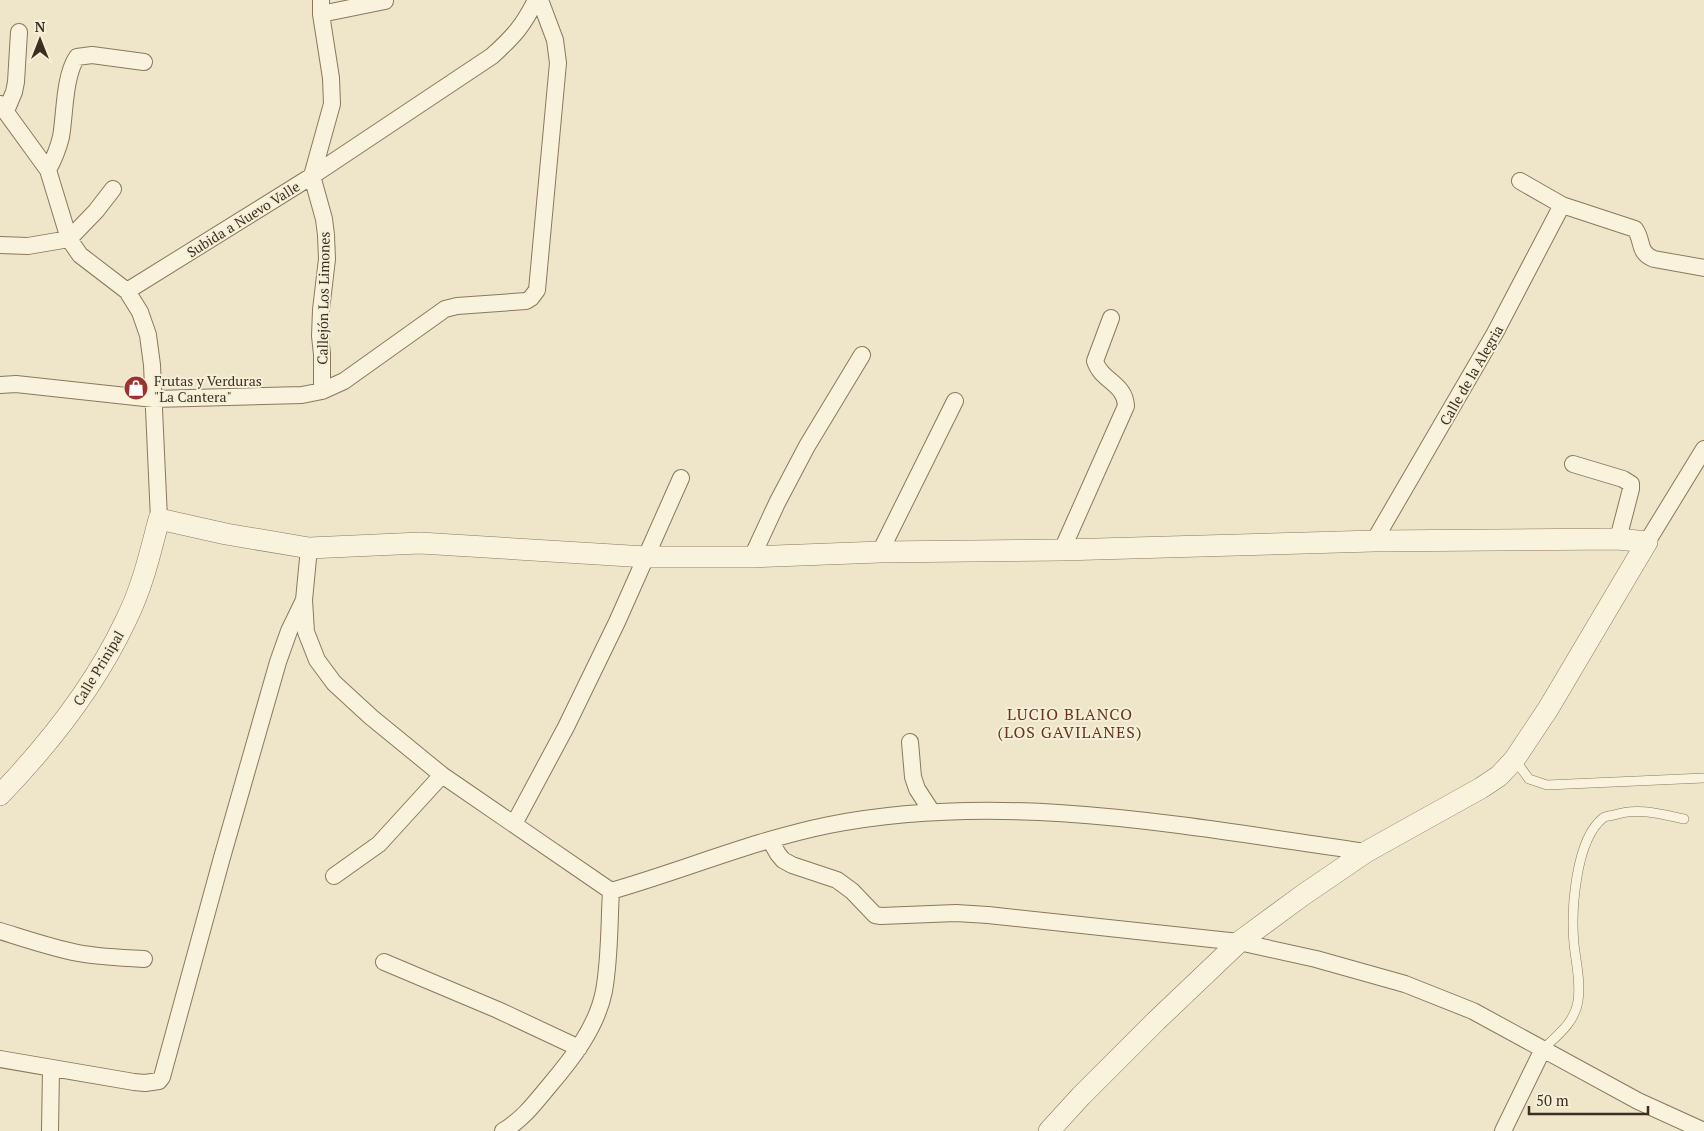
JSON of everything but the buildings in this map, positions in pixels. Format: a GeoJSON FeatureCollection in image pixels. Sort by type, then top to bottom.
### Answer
{"type":"FeatureCollection","features":[{"type":"Feature","properties":{"kind":"street","name":"Subida a Nuevo Valle"},"geometry":{"type":"LineString","coordinates":[[127,292],[312,176],[492,56],[514,37],[536,0]]}},
{"type":"Feature","properties":{"kind":"street"},"geometry":{"type":"LineString","coordinates":[[0,385],[16,384],[154,399],[302,395],[322,391],[344,381],[445,309],[457,306],[526,301],[532,298],[537,290],[558,63],[555,40],[540,0]]}},
{"type":"Feature","properties":{"kind":"street"},"geometry":{"type":"LineString","coordinates":[[312,176],[332,104],[331,78],[321,7],[385,1]]}},
{"type":"Feature","properties":{"kind":"street"},"geometry":{"type":"LineString","coordinates":[[19,32],[14,92],[3,107],[48,170],[69,239],[80,255],[127,292],[140,312],[148,335],[152,365],[159,519],[226,534],[310,548],[420,543],[646,557],[752,557],[880,552],[1062,550],[1374,541],[1618,539],[1647,542]]}},
{"type":"Feature","properties":{"kind":"street"},"geometry":{"type":"LineString","coordinates":[[48,170],[56,154],[61,137],[71,69],[77,57],[92,55],[144,62]]}},
{"type":"Feature","properties":{"kind":"street","name":"Callejón Los Limones"},"geometry":{"type":"LineString","coordinates":[[312,176],[324,219],[326,235],[327,259],[320,336],[322,391]]}},
{"type":"Feature","properties":{"kind":"street"},"geometry":{"type":"LineString","coordinates":[[1520,181],[1562,205],[1635,229],[1642,251],[1654,260],[1704,268]]}},
{"type":"Feature","properties":{"kind":"street"},"geometry":{"type":"LineString","coordinates":[[0,245],[28,246],[69,239],[96,211],[113,189]]}},
{"type":"Feature","properties":{"kind":"street","name":"Calle de la Alegria"},"geometry":{"type":"LineString","coordinates":[[1374,541],[1495,334],[1562,205]]}},
{"type":"Feature","properties":{"kind":"street"},"geometry":{"type":"LineString","coordinates":[[1062,550],[1126,406],[1126,396],[1118,386],[1097,368],[1094,361],[1111,318]]}},
{"type":"Feature","properties":{"kind":"street"},"geometry":{"type":"LineString","coordinates":[[752,557],[777,503],[807,446],[862,356]]}},
{"type":"Feature","properties":{"kind":"street"},"geometry":{"type":"LineString","coordinates":[[880,552],[954,401]]}},
{"type":"Feature","properties":{"kind":"street"},"geometry":{"type":"LineString","coordinates":[[1049,1131],[1142,1034],[1239,942],[1366,852],[1499,776],[1514,760],[1548,709],[1704,449]]}},
{"type":"Feature","properties":{"kind":"street"},"geometry":{"type":"LineString","coordinates":[[1573,464],[1623,479],[1631,484],[1618,539]]}},
{"type":"Feature","properties":{"kind":"street"},"geometry":{"type":"LineString","coordinates":[[514,824],[574,710],[617,622],[681,478]]}},
{"type":"Feature","properties":{"kind":"street","name":"Calle Prinipal"},"geometry":{"type":"LineString","coordinates":[[0,795],[33,761],[73,709],[100,669],[127,620],[145,574],[159,519]]}},
{"type":"Feature","properties":{"kind":"street"},"geometry":{"type":"LineString","coordinates":[[310,548],[304,600],[306,632],[317,660],[334,682],[371,717],[442,775],[612,891]]}},
{"type":"Feature","properties":{"kind":"street"},"geometry":{"type":"LineString","coordinates":[[0,1059],[134,1082],[159,1081],[162,1077],[278,662],[289,631],[304,600]]}},
{"type":"Feature","properties":{"kind":"street"},"geometry":{"type":"LineString","coordinates":[[910,742],[913,778],[917,789],[932,812]]}},
{"type":"Feature","properties":{"kind":"street"},"geometry":{"type":"LineString","coordinates":[[334,876],[379,844],[442,775]]}},
{"type":"Feature","properties":{"kind":"street"},"geometry":{"type":"LineString","coordinates":[[612,891],[770,840],[829,825],[886,816],[932,812],[1001,810],[1079,814],[1205,829],[1366,852]]}},
{"type":"Feature","properties":{"kind":"street"},"geometry":{"type":"LineString","coordinates":[[770,840],[783,860],[792,865],[837,880],[852,890],[874,915],[956,913],[988,915],[1239,942],[1316,959],[1405,984],[1472,1011],[1638,1101],[1704,1131]]}},
{"type":"Feature","properties":{"kind":"street"},"geometry":{"type":"LineString","coordinates":[[502,1131],[526,1113],[579,1048],[596,1017],[604,992],[612,891]]}},
{"type":"Feature","properties":{"kind":"street"},"geometry":{"type":"LineString","coordinates":[[0,931],[77,953],[144,959]]}},
{"type":"Feature","properties":{"kind":"street"},"geometry":{"type":"LineString","coordinates":[[384,962],[498,1010],[579,1048]]}},
{"type":"Feature","properties":{"kind":"street"},"geometry":{"type":"LineString","coordinates":[[1503,1131],[1543,1049]]}},
{"type":"Feature","properties":{"kind":"street"},"geometry":{"type":"LineString","coordinates":[[50,1131],[51,1069]]}},
{"type":"Feature","properties":{"kind":"lane"},"geometry":{"type":"LineString","coordinates":[[1514,760],[1529,779],[1547,785],[1704,778]]}},
{"type":"Feature","properties":{"kind":"lane"},"geometry":{"type":"LineString","coordinates":[[1543,1049],[1572,1019],[1578,1001],[1579,978],[1572,914],[1579,863],[1588,837],[1603,818],[1623,811],[1650,811],[1684,819]]}},
{"type":"Feature","properties":{"kind":"place","name":"Frutas y Verduras \"La Cantera\""},"geometry":{"type":"Point","coordinates":[136,388]}},
{"type":"Feature","properties":{"kind":"district","name":"LUCIO BLANCO (LOS GAVILANES)"},"geometry":{"type":"Point","coordinates":[1070,723]}}]}
